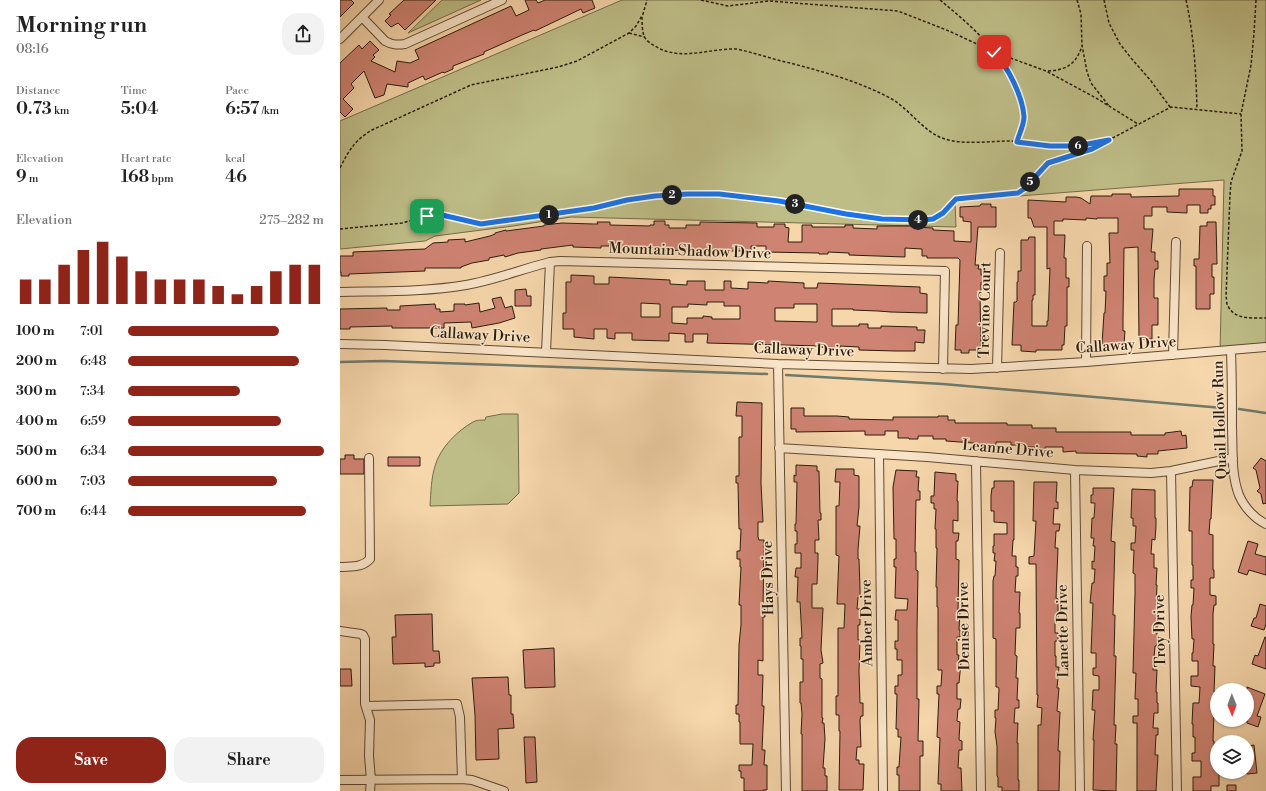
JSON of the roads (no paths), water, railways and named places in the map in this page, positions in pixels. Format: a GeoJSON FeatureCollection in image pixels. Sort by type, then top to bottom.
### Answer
{"type":"FeatureCollection","features":[{"type":"Feature","properties":{"kind":"street"},"geometry":{"type":"LineString","coordinates":[[340,39],[379,0]]}},
{"type":"Feature","properties":{"kind":"street"},"geometry":{"type":"LineString","coordinates":[[362,17],[385,41],[389,44],[397,45],[405,44],[502,0]]}},
{"type":"Feature","properties":{"kind":"street"},"geometry":{"type":"LineString","coordinates":[[1173,355],[1176,242]]}},
{"type":"Feature","properties":{"kind":"street"},"geometry":{"type":"LineString","coordinates":[[1086,362],[1087,246]]}},
{"type":"Feature","properties":{"kind":"street","name":"Trevino Court"},"geometry":{"type":"LineString","coordinates":[[997,368],[1000,253]]}},
{"type":"Feature","properties":{"kind":"street","name":"Mountain Shadow Drive"},"geometry":{"type":"LineString","coordinates":[[340,292],[421,289],[465,285],[550,262],[560,261],[945,271],[943,369]]}},
{"type":"Feature","properties":{"kind":"street"},"geometry":{"type":"LineString","coordinates":[[546,352],[550,262]]}},
{"type":"Feature","properties":{"kind":"street","name":"Callaway Drive"},"geometry":{"type":"LineString","coordinates":[[340,344],[546,352],[778,364],[943,369],[997,368],[1086,362],[1266,347]]}},
{"type":"Feature","properties":{"kind":"street","name":"Quail Hollow Run"},"geometry":{"type":"LineString","coordinates":[[1231,351],[1234,476],[1240,497],[1250,512],[1266,524]]}},
{"type":"Feature","properties":{"kind":"street","name":"Hays Drive"},"geometry":{"type":"LineString","coordinates":[[778,364],[786,791]]}},
{"type":"Feature","properties":{"kind":"street","name":"Leanne Drive"},"geometry":{"type":"LineString","coordinates":[[779,448],[976,460],[1075,470],[1151,473],[1171,471],[1233,458]]}},
{"type":"Feature","properties":{"kind":"street","name":"Amber Drive"},"geometry":{"type":"LineString","coordinates":[[878,454],[883,791]]}},
{"type":"Feature","properties":{"kind":"street"},"geometry":{"type":"LineString","coordinates":[[340,567],[360,566],[367,563],[370,559],[369,458]]}},
{"type":"Feature","properties":{"kind":"street","name":"Denise Drive"},"geometry":{"type":"LineString","coordinates":[[976,460],[980,791]]}},
{"type":"Feature","properties":{"kind":"street","name":"Lanette Drive"},"geometry":{"type":"LineString","coordinates":[[1075,470],[1080,791]]}},
{"type":"Feature","properties":{"kind":"street","name":"Troy Drive"},"geometry":{"type":"LineString","coordinates":[[1171,471],[1177,791]]}},
{"type":"Feature","properties":{"kind":"street"},"geometry":{"type":"LineString","coordinates":[[340,631],[361,634],[364,635],[365,639],[366,706],[370,720],[370,791]]}},
{"type":"Feature","properties":{"kind":"street"},"geometry":{"type":"LineString","coordinates":[[366,706],[458,704],[460,716],[462,778]]}},
{"type":"Feature","properties":{"kind":"street"},"geometry":{"type":"LineString","coordinates":[[340,780],[462,778],[504,791]]}},
{"type":"Feature","properties":{"kind":"waterway"},"geometry":{"type":"LineString","coordinates":[[340,362],[382,361],[767,374]]}},
{"type":"Feature","properties":{"kind":"waterway"},"geometry":{"type":"LineString","coordinates":[[786,375],[943,384],[1223,408]]}},
{"type":"Feature","properties":{"kind":"waterway"},"geometry":{"type":"LineString","coordinates":[[1239,409],[1266,413]]}}]}
